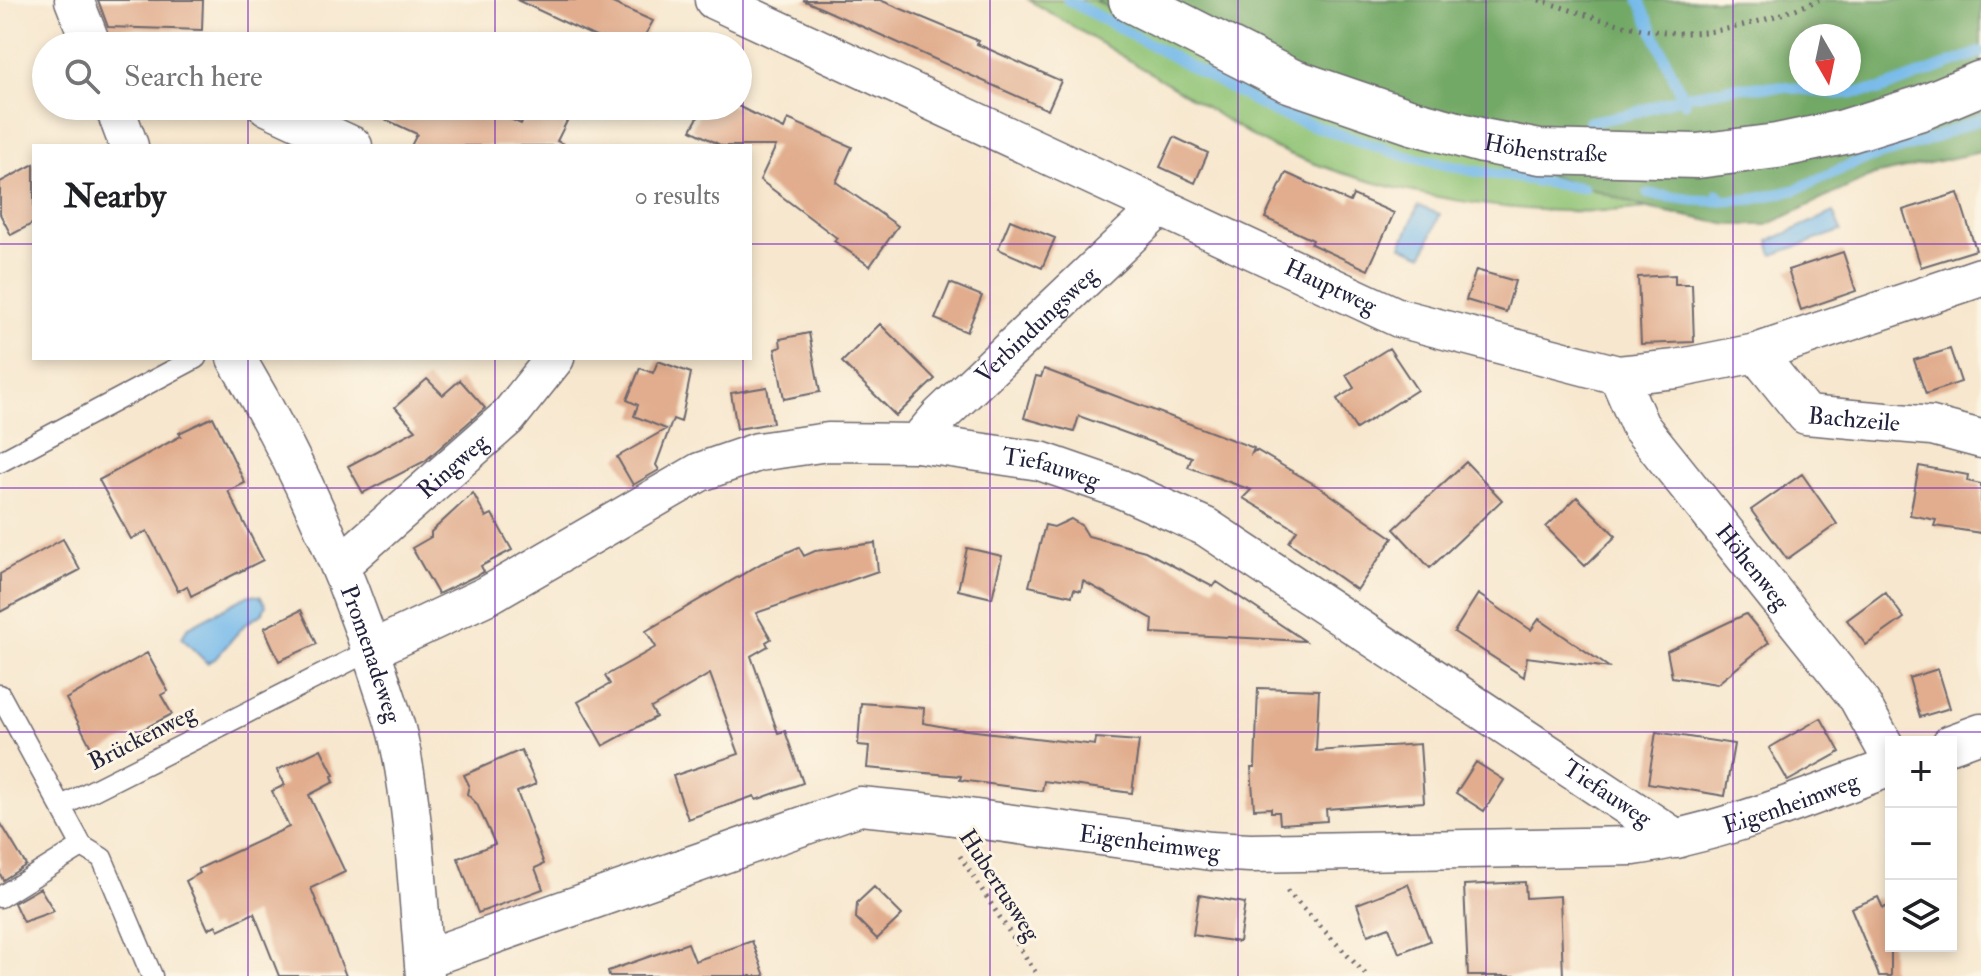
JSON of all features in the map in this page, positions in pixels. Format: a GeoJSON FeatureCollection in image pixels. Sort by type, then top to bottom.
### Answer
{"type":"FeatureCollection","features":[{"type":"Feature","properties":{"kind":"street"},"geometry":{"type":"LineString","coordinates":[[74,0],[87,32]]}},
{"type":"Feature","properties":{"kind":"street","name":"Hauptweg"},"geometry":{"type":"LineString","coordinates":[[714,0],[1399,318],[1618,375],[1676,369],[1756,353],[1981,277]]}},
{"type":"Feature","properties":{"kind":"street","name":"Höhenstraße"},"geometry":{"type":"LineString","coordinates":[[1131,0],[1289,80],[1412,122],[1540,152],[1697,156],[1777,146],[1844,132],[1908,112],[1981,83]]}},
{"type":"Feature","properties":{"kind":"street"},"geometry":{"type":"LineString","coordinates":[[119,120],[128,144]]}},
{"type":"Feature","properties":{"kind":"street"},"geometry":{"type":"LineString","coordinates":[[297,120],[349,144]]}},
{"type":"Feature","properties":{"kind":"street","name":"Verbindungsweg"},"geometry":{"type":"LineString","coordinates":[[917,443],[940,416],[1159,208]]}},
{"type":"Feature","properties":{"kind":"street","name":"Bachzeile"},"geometry":{"type":"LineString","coordinates":[[1756,353],[1806,415],[1932,426],[1981,439]]}},
{"type":"Feature","properties":{"kind":"street","name":"Promenadeweg"},"geometry":{"type":"LineString","coordinates":[[237,360],[304,481],[340,565],[371,650],[399,741],[424,967]]}},
{"type":"Feature","properties":{"kind":"street","name":"Ringweg"},"geometry":{"type":"LineString","coordinates":[[340,565],[508,417],[553,360]]}},
{"type":"Feature","properties":{"kind":"street","name":"Höhenweg"},"geometry":{"type":"LineString","coordinates":[[1618,375],[1640,426],[1858,698],[1885,747]]}},
{"type":"Feature","properties":{"kind":"street","name":"Tiefauweg"},"geometry":{"type":"LineString","coordinates":[[371,650],[488,595],[700,472],[758,452],[828,442],[917,443],[1040,461],[1121,489],[1206,527],[1677,839]]}},
{"type":"Feature","properties":{"kind":"street"},"geometry":{"type":"LineString","coordinates":[[1957,742],[1981,733]]}},
{"type":"Feature","properties":{"kind":"street","name":"Eigenheimweg"},"geometry":{"type":"LineString","coordinates":[[424,967],[860,806],[1211,851],[1250,853],[1634,846],[1677,839],[1744,821],[1885,769]]}},
{"type":"Feature","properties":{"kind":"lane"},"geometry":{"type":"LineString","coordinates":[[0,462],[192,360]]}},
{"type":"Feature","properties":{"kind":"lane","name":"Brückenweg"},"geometry":{"type":"LineString","coordinates":[[62,806],[371,650]]}},
{"type":"Feature","properties":{"kind":"lane"},"geometry":{"type":"LineString","coordinates":[[0,695],[82,846],[102,858],[152,976]]}},
{"type":"Feature","properties":{"kind":"lane"},"geometry":{"type":"LineString","coordinates":[[0,897],[82,846]]}},
{"type":"Feature","properties":{"kind":"path"},"geometry":{"type":"LineString","coordinates":[[1539,0],[1618,24],[1688,33],[1754,24],[1819,0]]}},
{"type":"Feature","properties":{"kind":"path","name":"Hubertusweg"},"geometry":{"type":"LineString","coordinates":[[932,813],[1038,976]]}},
{"type":"Feature","properties":{"kind":"path"},"geometry":{"type":"LineString","coordinates":[[1250,853],[1367,976]]}},
{"type":"Feature","properties":{"kind":"green space"},"geometry":{"type":"Polygon","coordinates":[[[1029,0],[1094,0],[1237,76],[1533,169],[1646,208],[1554,211],[1505,207],[1408,191],[1316,164],[1253,137],[1029,0]]]}},
{"type":"Feature","properties":{"kind":"green space"},"geometry":{"type":"Polygon","coordinates":[[[1094,0],[1981,0],[1981,152],[1874,175],[1767,225],[1729,225],[1647,208],[1237,76],[1094,0]]]}},
{"type":"Feature","properties":{"kind":"water"},"geometry":{"type":"Polygon","coordinates":[[[1418,206],[1440,214],[1423,255],[1401,246],[1418,206]]]}},
{"type":"Feature","properties":{"kind":"water"},"geometry":{"type":"Polygon","coordinates":[[[1833,212],[1841,231],[1773,255],[1769,241],[1833,212]]]}},
{"type":"Feature","properties":{"kind":"water"},"geometry":{"type":"Polygon","coordinates":[[[249,595],[260,596],[266,605],[262,614],[245,624],[215,659],[207,663],[182,638],[187,628],[249,595]]]}},
{"type":"Feature","properties":{"kind":"building"},"geometry":{"type":"Polygon","coordinates":[[[98,0],[203,0],[202,30],[108,27],[98,0]]]}},
{"type":"Feature","properties":{"kind":"building"},"geometry":{"type":"Polygon","coordinates":[[[517,0],[606,0],[653,21],[647,32],[585,32],[517,0]]]}},
{"type":"Feature","properties":{"kind":"building"},"geometry":{"type":"Polygon","coordinates":[[[803,0],[880,0],[979,41],[977,44],[1061,81],[1048,110],[803,0]]]}},
{"type":"Feature","properties":{"kind":"building"},"geometry":{"type":"Polygon","coordinates":[[[752,113],[784,129],[788,119],[852,147],[836,182],[898,226],[870,266],[834,241],[837,238],[760,180],[776,146],[718,144],[691,130],[696,120],[752,120],[752,113]]]}},
{"type":"Feature","properties":{"kind":"building"},"geometry":{"type":"Polygon","coordinates":[[[387,120],[512,120],[521,124],[523,120],[568,120],[557,141],[563,144],[412,144],[417,134],[387,120]]]}},
{"type":"Feature","properties":{"kind":"building"},"geometry":{"type":"Polygon","coordinates":[[[1174,137],[1208,153],[1195,183],[1160,167],[1174,137]]]}},
{"type":"Feature","properties":{"kind":"building"},"geometry":{"type":"Polygon","coordinates":[[[32,165],[32,224],[11,235],[0,214],[0,182],[32,165]]]}},
{"type":"Feature","properties":{"kind":"building"},"geometry":{"type":"Polygon","coordinates":[[[1286,173],[1350,202],[1353,195],[1394,213],[1368,270],[1311,244],[1313,240],[1265,218],[1286,173]]]}},
{"type":"Feature","properties":{"kind":"building"},"geometry":{"type":"Polygon","coordinates":[[[1958,193],[1976,250],[1921,267],[1903,210],[1958,193]]]}},
{"type":"Feature","properties":{"kind":"building"},"geometry":{"type":"Polygon","coordinates":[[[1010,220],[1055,238],[1042,268],[998,249],[1010,220]]]}},
{"type":"Feature","properties":{"kind":"building"},"geometry":{"type":"Polygon","coordinates":[[[1843,252],[1856,291],[1801,310],[1788,270],[1843,252]]]}},
{"type":"Feature","properties":{"kind":"building"},"geometry":{"type":"Polygon","coordinates":[[[1476,270],[1515,281],[1506,312],[1466,300],[1476,270]]]}},
{"type":"Feature","properties":{"kind":"building"},"geometry":{"type":"Polygon","coordinates":[[[1675,275],[1675,284],[1692,284],[1694,342],[1641,344],[1638,277],[1675,275]]]}},
{"type":"Feature","properties":{"kind":"building"},"geometry":{"type":"Polygon","coordinates":[[[950,283],[982,296],[967,332],[935,319],[950,283]]]}},
{"type":"Feature","properties":{"kind":"building"},"geometry":{"type":"Polygon","coordinates":[[[880,324],[935,379],[896,416],[842,362],[880,324]]]}},
{"type":"Feature","properties":{"kind":"building"},"geometry":{"type":"Polygon","coordinates":[[[809,333],[820,392],[784,399],[775,349],[781,347],[780,339],[809,333]]]}},
{"type":"Feature","properties":{"kind":"building"},"geometry":{"type":"Polygon","coordinates":[[[1389,348],[1417,390],[1356,429],[1337,399],[1354,388],[1346,375],[1389,348]]]}},
{"type":"Feature","properties":{"kind":"building"},"geometry":{"type":"Polygon","coordinates":[[[1950,349],[1961,382],[1926,394],[1914,360],[1950,349]]]}},
{"type":"Feature","properties":{"kind":"building"},"geometry":{"type":"Polygon","coordinates":[[[658,361],[691,373],[681,422],[673,419],[656,465],[659,470],[633,485],[617,457],[666,429],[634,416],[638,405],[627,400],[640,368],[653,373],[658,361]]]}},
{"type":"Feature","properties":{"kind":"building"},"geometry":{"type":"Polygon","coordinates":[[[1044,369],[1254,448],[1252,453],[1256,450],[1324,490],[1393,538],[1357,590],[1289,542],[1297,530],[1243,498],[1251,490],[1188,467],[1192,457],[1079,416],[1074,432],[1024,418],[1036,376],[1041,377],[1044,369]]]}},
{"type":"Feature","properties":{"kind":"building"},"geometry":{"type":"Polygon","coordinates":[[[427,379],[443,395],[460,380],[485,408],[425,461],[363,493],[348,466],[416,430],[395,407],[427,379]]]}},
{"type":"Feature","properties":{"kind":"building"},"geometry":{"type":"Polygon","coordinates":[[[767,387],[773,423],[737,429],[731,393],[767,387]]]}},
{"type":"Feature","properties":{"kind":"building"},"geometry":{"type":"Polygon","coordinates":[[[213,417],[245,483],[228,491],[263,560],[191,596],[187,586],[178,591],[147,531],[131,539],[99,480],[181,436],[179,433],[213,417]]]}},
{"type":"Feature","properties":{"kind":"building"},"geometry":{"type":"Polygon","coordinates":[[[1466,462],[1502,500],[1430,568],[1394,529],[1466,462]]]}},
{"type":"Feature","properties":{"kind":"building"},"geometry":{"type":"Polygon","coordinates":[[[1919,466],[1968,475],[1967,481],[1981,484],[1981,533],[1934,526],[1936,520],[1910,515],[1919,466]]]}},
{"type":"Feature","properties":{"kind":"building"},"geometry":{"type":"Polygon","coordinates":[[[1802,474],[1837,524],[1787,559],[1751,510],[1802,474]]]}},
{"type":"Feature","properties":{"kind":"building"},"geometry":{"type":"Polygon","coordinates":[[[473,493],[486,517],[492,514],[512,550],[481,566],[484,572],[438,594],[412,548],[431,537],[431,532],[473,493]]]}},
{"type":"Feature","properties":{"kind":"building"},"geometry":{"type":"Polygon","coordinates":[[[1577,497],[1616,536],[1585,566],[1546,527],[1577,497]]]}},
{"type":"Feature","properties":{"kind":"building"},"geometry":{"type":"Polygon","coordinates":[[[1071,519],[1082,526],[1088,536],[1145,551],[1213,587],[1217,582],[1305,641],[1152,633],[1153,619],[1083,581],[1081,591],[1074,589],[1072,596],[1029,586],[1045,525],[1054,527],[1071,519]]]}},
{"type":"Feature","properties":{"kind":"building"},"geometry":{"type":"Polygon","coordinates":[[[63,539],[80,570],[0,612],[0,574],[63,539]]]}},
{"type":"Feature","properties":{"kind":"building"},"geometry":{"type":"Polygon","coordinates":[[[875,543],[878,571],[756,613],[771,639],[766,642],[768,646],[751,656],[778,733],[785,731],[803,783],[688,819],[673,776],[739,754],[710,674],[651,708],[656,717],[603,746],[578,702],[610,684],[605,676],[656,647],[646,631],[762,563],[799,547],[804,556],[815,551],[875,543]]]}},
{"type":"Feature","properties":{"kind":"building"},"geometry":{"type":"Polygon","coordinates":[[[967,548],[1002,556],[992,598],[958,590],[967,548]]]}},
{"type":"Feature","properties":{"kind":"building"},"geometry":{"type":"Polygon","coordinates":[[[1885,592],[1904,618],[1866,645],[1847,620],[1885,592]]]}},
{"type":"Feature","properties":{"kind":"building"},"geometry":{"type":"Polygon","coordinates":[[[1478,594],[1531,630],[1539,619],[1610,668],[1527,657],[1524,677],[1454,632],[1478,594]]]}},
{"type":"Feature","properties":{"kind":"building"},"geometry":{"type":"Polygon","coordinates":[[[301,610],[317,644],[279,661],[264,628],[301,610]]]}},
{"type":"Feature","properties":{"kind":"building"},"geometry":{"type":"Polygon","coordinates":[[[1746,614],[1769,642],[1717,684],[1672,677],[1667,651],[1746,614]]]}},
{"type":"Feature","properties":{"kind":"building"},"geometry":{"type":"Polygon","coordinates":[[[147,653],[168,691],[161,695],[172,714],[95,755],[66,699],[147,653]]]}},
{"type":"Feature","properties":{"kind":"building"},"geometry":{"type":"Polygon","coordinates":[[[1938,669],[1950,708],[1920,717],[1909,678],[1938,669]]]}},
{"type":"Feature","properties":{"kind":"building"},"geometry":{"type":"Polygon","coordinates":[[[1258,688],[1319,690],[1316,751],[1420,744],[1424,802],[1326,809],[1327,821],[1280,824],[1279,812],[1271,812],[1271,808],[1254,809],[1251,768],[1255,768],[1258,688]]]}},
{"type":"Feature","properties":{"kind":"building"},"geometry":{"type":"Polygon","coordinates":[[[861,703],[924,708],[923,723],[950,728],[1095,745],[1096,738],[1139,741],[1132,793],[1044,781],[1042,791],[960,780],[961,776],[867,768],[869,746],[858,745],[861,703]]]}},
{"type":"Feature","properties":{"kind":"building"},"geometry":{"type":"Polygon","coordinates":[[[1821,718],[1840,752],[1788,781],[1769,748],[1821,718]]]}},
{"type":"Feature","properties":{"kind":"building"},"geometry":{"type":"Polygon","coordinates":[[[1656,732],[1734,744],[1725,796],[1648,783],[1656,732]]]}},
{"type":"Feature","properties":{"kind":"building"},"geometry":{"type":"Polygon","coordinates":[[[321,749],[334,775],[334,782],[309,795],[345,872],[311,888],[346,976],[279,976],[254,913],[218,930],[216,925],[208,929],[186,881],[200,873],[198,869],[289,827],[272,791],[285,785],[277,770],[321,749]]]}},
{"type":"Feature","properties":{"kind":"building"},"geometry":{"type":"Polygon","coordinates":[[[521,750],[536,784],[517,792],[544,864],[535,868],[543,889],[478,913],[458,858],[495,844],[477,804],[467,794],[469,785],[464,775],[521,750]]]}},
{"type":"Feature","properties":{"kind":"building"},"geometry":{"type":"Polygon","coordinates":[[[1476,762],[1504,780],[1484,811],[1456,793],[1476,762]]]}},
{"type":"Feature","properties":{"kind":"building"},"geometry":{"type":"Polygon","coordinates":[[[0,822],[26,865],[3,880],[0,874],[0,822]]]}},
{"type":"Feature","properties":{"kind":"building"},"geometry":{"type":"Polygon","coordinates":[[[1525,882],[1526,898],[1560,896],[1563,976],[1468,976],[1464,885],[1525,882]]]}},
{"type":"Feature","properties":{"kind":"building"},"geometry":{"type":"Polygon","coordinates":[[[1408,884],[1430,941],[1399,953],[1389,927],[1368,935],[1357,904],[1408,884]]]}},
{"type":"Feature","properties":{"kind":"building"},"geometry":{"type":"Polygon","coordinates":[[[874,887],[902,915],[877,939],[856,918],[857,903],[874,887]]]}},
{"type":"Feature","properties":{"kind":"building"},"geometry":{"type":"Polygon","coordinates":[[[40,888],[54,911],[23,922],[14,903],[40,888]]]}},
{"type":"Feature","properties":{"kind":"building"},"geometry":{"type":"Polygon","coordinates":[[[1199,895],[1245,903],[1239,942],[1193,935],[1199,895]]]}},
{"type":"Feature","properties":{"kind":"building"},"geometry":{"type":"Polygon","coordinates":[[[1878,897],[1885,907],[1885,952],[1891,952],[1891,976],[1879,976],[1851,908],[1878,897]]]}},
{"type":"Feature","properties":{"kind":"building"},"geometry":{"type":"Polygon","coordinates":[[[752,941],[765,976],[609,976],[608,971],[688,943],[695,961],[752,941]]]}},
{"type":"Feature","properties":{"kind":"waterway"},"geometry":{"type":"LineString","coordinates":[[1068,0],[1276,113],[1405,156],[1474,171],[1583,188]]}},
{"type":"Feature","properties":{"kind":"waterway"},"geometry":{"type":"LineString","coordinates":[[1639,0],[1685,103]]}},
{"type":"Feature","properties":{"kind":"waterway"},"geometry":{"type":"LineString","coordinates":[[1589,122],[1631,114],[1682,97],[1737,87],[1786,87],[1839,94],[1879,90],[1981,52]]}},
{"type":"Feature","properties":{"kind":"waterway"},"geometry":{"type":"LineString","coordinates":[[1718,194],[1722,201],[1754,199],[1795,190],[1859,161],[1923,142],[1981,119]]}},
{"type":"Feature","properties":{"kind":"waterway"},"geometry":{"type":"LineString","coordinates":[[1648,194],[1722,201]]}}]}
